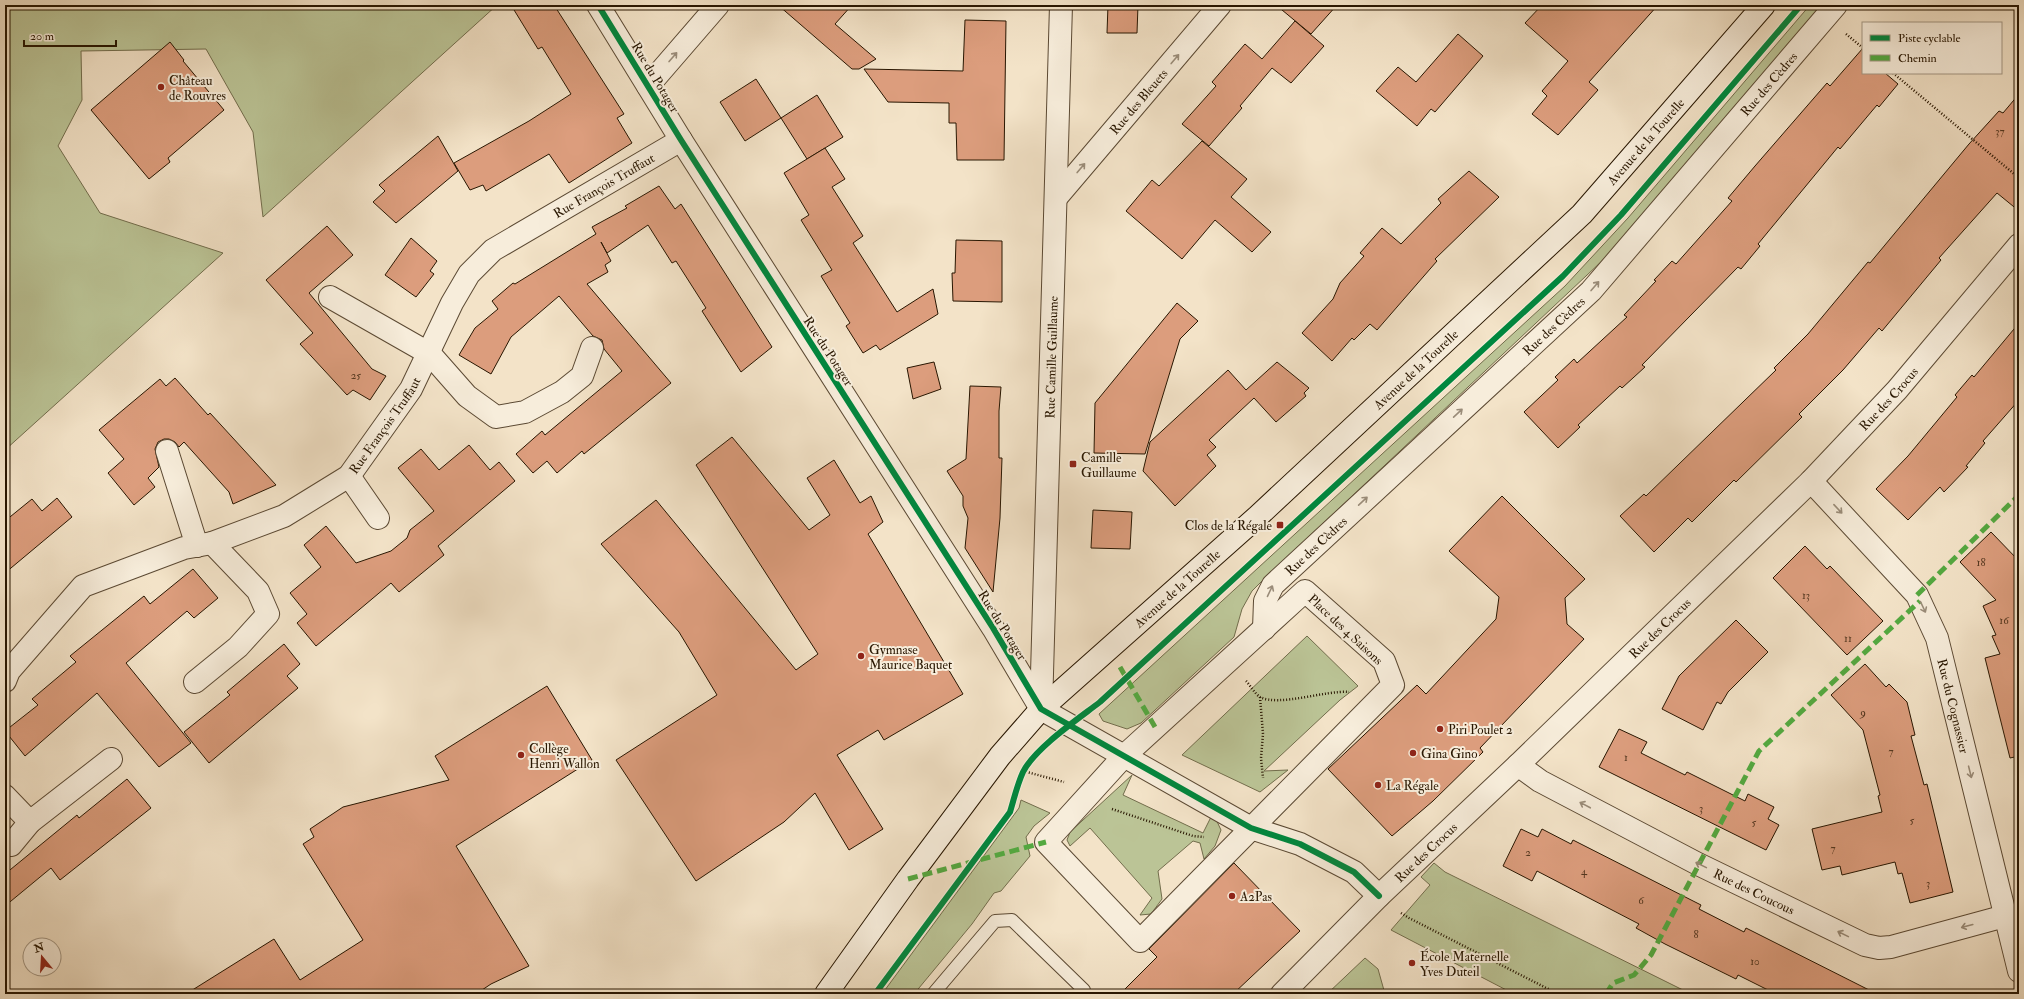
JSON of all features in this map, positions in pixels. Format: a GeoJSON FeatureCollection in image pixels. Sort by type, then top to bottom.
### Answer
{"type":"FeatureCollection","features":[{"type":"Feature","properties":{"kind":"street","name":"Rue du Potager"},"geometry":{"type":"LineString","coordinates":[[598,5],[681,140],[993,628],[1041,709]]}},
{"type":"Feature","properties":{"kind":"street"},"geometry":{"type":"LineString","coordinates":[[648,86],[718,5]]}},
{"type":"Feature","properties":{"kind":"street","name":"Rue Camille Guillaume"},"geometry":{"type":"LineString","coordinates":[[1041,709],[1042,626],[1061,5]]}},
{"type":"Feature","properties":{"kind":"street","name":"Rue des Bleuets"},"geometry":{"type":"LineString","coordinates":[[1056,198],[1220,5]]}},
{"type":"Feature","properties":{"kind":"street","name":"Avenue de la Tourelle"},"geometry":{"type":"LineString","coordinates":[[826,994],[908,879],[1000,756],[1041,709],[1263,512],[1582,214],[1764,5]]}},
{"type":"Feature","properties":{"kind":"street","name":"Rue des Cèdres"},"geometry":{"type":"LineString","coordinates":[[1264,629],[1265,600],[1273,585],[1591,291],[1836,5]]}},
{"type":"Feature","properties":{"kind":"street","name":"Rue François Truffaut"},"geometry":{"type":"LineString","coordinates":[[5,681],[9,672],[83,586],[184,548],[204,544],[284,516],[349,476],[411,389],[430,354],[452,303],[469,274],[493,250],[681,140]]}},
{"type":"Feature","properties":{"kind":"street","name":"Rue des Crocus"},"geometry":{"type":"LineString","coordinates":[[1282,994],[1379,896],[1518,765],[1811,481],[1897,390],[2019,245]]}},
{"type":"Feature","properties":{"kind":"street"},"geometry":{"type":"LineString","coordinates":[[330,297],[430,354],[467,396],[496,417],[525,412],[562,392],[582,376],[592,348]]}},
{"type":"Feature","properties":{"kind":"street"},"geometry":{"type":"LineString","coordinates":[[167,451],[204,544],[258,591],[268,614],[238,647],[195,682]]}},
{"type":"Feature","properties":{"kind":"street"},"geometry":{"type":"LineString","coordinates":[[349,476],[378,518]]}},
{"type":"Feature","properties":{"kind":"street","name":"Rue du Cognassier"},"geometry":{"type":"LineString","coordinates":[[1811,481],[1917,595],[1937,638],[2010,919],[2019,971]]}},
{"type":"Feature","properties":{"kind":"street","name":"Place des 4 Saisons"},"geometry":{"type":"LineString","coordinates":[[1305,591],[1384,661],[1393,685],[1140,941],[1046,842],[1124,756],[1264,629],[1305,591]]}},
{"type":"Feature","properties":{"kind":"street"},"geometry":{"type":"LineString","coordinates":[[1041,709],[1251,828],[1300,844],[1354,872],[1379,896]]}},
{"type":"Feature","properties":{"kind":"street"},"geometry":{"type":"LineString","coordinates":[[11,845],[30,822],[111,759]]}},
{"type":"Feature","properties":{"kind":"street","name":"Rue des Coucous"},"geometry":{"type":"LineString","coordinates":[[1518,765],[1540,781],[1698,864],[1865,945],[1879,948],[1892,947],[2010,919]]}},
{"type":"Feature","properties":{"kind":"street"},"geometry":{"type":"LineString","coordinates":[[5,796],[30,822]]}},
{"type":"Feature","properties":{"kind":"lane"},"geometry":{"type":"LineString","coordinates":[[933,994],[995,921],[1012,920],[1084,990]]}},
{"type":"Feature","properties":{"kind":"path"},"geometry":{"type":"LineString","coordinates":[[1894,74],[2019,178]]}},
{"type":"Feature","properties":{"kind":"path"},"geometry":{"type":"LineString","coordinates":[[1253,688],[1260,697],[1263,734],[1261,764],[1262,777],[1266,781]]}},
{"type":"Feature","properties":{"kind":"path"},"geometry":{"type":"LineString","coordinates":[[1260,697],[1271,699],[1291,699],[1337,691],[1352,692]]}},
{"type":"Feature","properties":{"kind":"path"},"geometry":{"type":"LineString","coordinates":[[1021,772],[1028,765]]}},
{"type":"Feature","properties":{"kind":"path"},"geometry":{"type":"LineString","coordinates":[[1021,772],[1069,783]]}},
{"type":"Feature","properties":{"kind":"path"},"geometry":{"type":"LineString","coordinates":[[1109,808],[1193,836],[1205,837]]}},
{"type":"Feature","properties":{"kind":"path"},"geometry":{"type":"LineString","coordinates":[[1379,896],[1408,918],[1558,994]]}},
{"type":"Feature","properties":{"kind":"green space"},"geometry":{"type":"Polygon","coordinates":[[[5,5],[497,5],[263,217],[253,132],[206,49],[81,51],[82,100],[58,146],[100,213],[223,253],[5,450],[5,5]]]}},
{"type":"Feature","properties":{"kind":"green space"},"geometry":{"type":"Polygon","coordinates":[[[1810,5],[1825,5],[1654,205],[1603,260],[1252,591],[1242,609],[1234,637],[1141,723],[1127,729],[1103,721],[1099,714],[1565,286],[1628,218],[1810,5]]]}},
{"type":"Feature","properties":{"kind":"green space"},"geometry":{"type":"Polygon","coordinates":[[[1307,636],[1358,686],[1340,700],[1264,771],[1288,770],[1260,792],[1182,755],[1307,636]]]}},
{"type":"Feature","properties":{"kind":"green space"},"geometry":{"type":"Polygon","coordinates":[[[1132,775],[1123,795],[1203,833],[1213,813],[1221,830],[1215,846],[1204,859],[1200,843],[1193,841],[1158,871],[1162,899],[1151,914],[1140,915],[1152,898],[1090,828],[1070,846],[1067,840],[1070,832],[1132,775]]]}},
{"type":"Feature","properties":{"kind":"green space"},"geometry":{"type":"Polygon","coordinates":[[[1021,800],[1050,813],[1034,826],[1026,837],[1030,856],[1001,891],[994,893],[972,924],[914,994],[882,994],[1019,808],[1021,800]]]}},
{"type":"Feature","properties":{"kind":"green space"},"geometry":{"type":"Polygon","coordinates":[[[1434,863],[1445,872],[1691,994],[1514,994],[1391,930],[1430,885],[1421,877],[1434,863]]]}},
{"type":"Feature","properties":{"kind":"green space"},"geometry":{"type":"Polygon","coordinates":[[[1365,958],[1378,969],[1385,994],[1327,994],[1365,958]]]}},
{"type":"Feature","properties":{"kind":"building"},"geometry":{"type":"Polygon","coordinates":[[[511,5],[554,5],[624,114],[617,118],[632,143],[569,183],[549,154],[486,191],[483,185],[470,190],[454,163],[529,121],[571,94],[542,47],[538,49],[511,5]]]}},
{"type":"Feature","properties":{"kind":"building"},"geometry":{"type":"Polygon","coordinates":[[[778,5],[852,5],[835,24],[876,59],[859,69],[852,69],[778,5]]]}},
{"type":"Feature","properties":{"kind":"building"},"geometry":{"type":"Polygon","coordinates":[[[1108,5],[1138,5],[1137,33],[1107,33],[1108,5]]]}},
{"type":"Feature","properties":{"kind":"building"},"geometry":{"type":"Polygon","coordinates":[[[1276,5],[1337,5],[1311,34],[1276,5]]]}},
{"type":"Feature","properties":{"kind":"building"},"geometry":{"type":"Polygon","coordinates":[[[1542,5],[1658,5],[1589,82],[1598,90],[1558,135],[1532,114],[1547,96],[1542,91],[1568,61],[1525,23],[1542,5]]]}},
{"type":"Feature","properties":{"kind":"building"},"geometry":{"type":"Polygon","coordinates":[[[965,20],[1006,21],[1004,160],[957,160],[956,123],[949,123],[949,103],[888,102],[864,69],[963,71],[965,20]]]}},
{"type":"Feature","properties":{"kind":"building"},"geometry":{"type":"Polygon","coordinates":[[[1295,21],[1324,46],[1291,83],[1272,68],[1240,106],[1242,108],[1209,146],[1182,124],[1216,86],[1212,82],[1245,44],[1262,59],[1295,21]]]}},
{"type":"Feature","properties":{"kind":"building"},"geometry":{"type":"Polygon","coordinates":[[[1458,34],[1483,56],[1435,112],[1431,109],[1417,126],[1376,91],[1398,67],[1416,82],[1458,34]]]}},
{"type":"Feature","properties":{"kind":"building","name":"Château de Rouvres"},"geometry":{"type":"Polygon","coordinates":[[[170,42],[184,60],[183,61],[224,110],[168,158],[170,162],[149,179],[91,110],[170,42]]]}},
{"type":"Feature","properties":{"kind":"building"},"geometry":{"type":"Polygon","coordinates":[[[1862,49],[1862,74],[1886,74],[1898,84],[1879,107],[1877,105],[1840,149],[1838,147],[1758,244],[1760,246],[1741,269],[1738,267],[1642,365],[1645,367],[1622,388],[1620,386],[1578,425],[1580,427],[1558,448],[1524,412],[1558,380],[1555,377],[1574,359],[1577,363],[1627,317],[1624,315],[1656,281],[1654,280],[1672,261],[1676,264],[1732,201],[1728,198],[1827,83],[1830,86],[1862,49]]]}},
{"type":"Feature","properties":{"kind":"building"},"geometry":{"type":"Polygon","coordinates":[[[756,79],[781,118],[745,141],[720,102],[756,79]]]}},
{"type":"Feature","properties":{"kind":"building"},"geometry":{"type":"Polygon","coordinates":[[[2019,94],[2019,211],[1997,193],[1939,258],[1941,260],[1882,331],[1879,328],[1843,370],[1799,414],[1802,417],[1736,482],[1734,480],[1692,522],[1688,518],[1654,552],[1620,516],[1644,494],[1646,496],[1776,370],[1774,368],[1808,334],[1868,262],[1870,263],[1969,144],[1999,111],[2003,113],[2019,94]]]}},
{"type":"Feature","properties":{"kind":"building"},"geometry":{"type":"Polygon","coordinates":[[[817,95],[843,137],[807,159],[781,118],[817,95]]]}},
{"type":"Feature","properties":{"kind":"building"},"geometry":{"type":"Polygon","coordinates":[[[438,136],[458,171],[396,223],[373,202],[385,191],[379,185],[438,136]]]}},
{"type":"Feature","properties":{"kind":"building"},"geometry":{"type":"Polygon","coordinates":[[[1202,141],[1247,179],[1231,197],[1271,232],[1252,252],[1215,220],[1182,259],[1126,211],[1152,180],[1159,186],[1202,141]]]}},
{"type":"Feature","properties":{"kind":"building"},"geometry":{"type":"Polygon","coordinates":[[[825,148],[845,179],[832,187],[863,236],[853,243],[897,312],[933,289],[938,314],[880,350],[876,345],[863,353],[846,326],[850,323],[821,276],[832,270],[801,220],[809,215],[784,173],[825,148]]]}},
{"type":"Feature","properties":{"kind":"building"},"geometry":{"type":"Polygon","coordinates":[[[1469,171],[1499,197],[1435,259],[1437,261],[1377,330],[1370,324],[1354,340],[1352,338],[1332,361],[1302,333],[1333,299],[1340,283],[1364,256],[1360,253],[1382,228],[1401,244],[1441,203],[1438,199],[1469,171]]]}},
{"type":"Feature","properties":{"kind":"building"},"geometry":{"type":"Polygon","coordinates":[[[659,186],[675,209],[681,204],[772,347],[741,372],[702,311],[706,308],[676,261],[672,263],[648,225],[607,253],[601,242],[611,261],[605,265],[608,272],[587,284],[671,383],[584,454],[582,451],[557,473],[547,461],[533,473],[516,454],[542,431],[545,435],[622,371],[604,349],[602,340],[593,336],[559,296],[511,337],[491,374],[459,355],[475,328],[498,309],[492,301],[513,283],[515,284],[596,234],[592,227],[627,208],[625,206],[659,186]]]}},
{"type":"Feature","properties":{"kind":"building"},"geometry":{"type":"Polygon","coordinates":[[[327,226],[353,255],[309,293],[372,369],[386,376],[370,400],[353,390],[347,395],[300,344],[313,333],[266,280],[327,226]]]}},
{"type":"Feature","properties":{"kind":"building"},"geometry":{"type":"Polygon","coordinates":[[[411,238],[437,261],[430,271],[434,274],[416,297],[385,275],[411,238]]]}},
{"type":"Feature","properties":{"kind":"building"},"geometry":{"type":"Polygon","coordinates":[[[956,240],[1002,241],[1002,302],[953,301],[952,273],[955,273],[956,240]]]}},
{"type":"Feature","properties":{"kind":"building"},"geometry":{"type":"Polygon","coordinates":[[[1177,303],[1198,321],[1180,339],[1145,454],[1094,453],[1095,403],[1177,303]]]}},
{"type":"Feature","properties":{"kind":"building"},"geometry":{"type":"Polygon","coordinates":[[[2019,323],[2019,400],[1983,441],[1985,443],[1966,466],[1968,467],[1944,492],[1940,487],[1908,520],[1876,489],[1908,456],[1957,397],[1955,395],[1972,375],[1974,377],[2019,323]]]}},
{"type":"Feature","properties":{"kind":"building"},"geometry":{"type":"Polygon","coordinates":[[[934,362],[941,389],[913,399],[907,368],[934,362]]]}},
{"type":"Feature","properties":{"kind":"building"},"geometry":{"type":"Polygon","coordinates":[[[1277,362],[1309,388],[1304,393],[1306,396],[1276,422],[1254,398],[1209,440],[1216,447],[1207,455],[1216,466],[1175,506],[1143,471],[1150,442],[1228,370],[1246,390],[1277,362]]]}},
{"type":"Feature","properties":{"kind":"building"},"geometry":{"type":"Polygon","coordinates":[[[175,378],[208,415],[210,413],[276,485],[233,504],[229,492],[184,442],[179,447],[175,442],[169,439],[164,439],[158,442],[155,449],[159,467],[148,478],[155,487],[134,505],[108,473],[124,459],[99,430],[160,379],[166,386],[175,378]]]}},
{"type":"Feature","properties":{"kind":"building"},"geometry":{"type":"Polygon","coordinates":[[[970,386],[1001,387],[999,411],[999,458],[1002,458],[1000,518],[993,592],[965,548],[968,518],[963,506],[963,496],[947,471],[966,459],[970,386]]]}},
{"type":"Feature","properties":{"kind":"building"},"geometry":{"type":"Polygon","coordinates":[[[732,437],[809,530],[830,515],[807,478],[834,460],[860,503],[871,496],[883,522],[868,534],[963,694],[884,740],[878,730],[837,755],[883,829],[849,850],[815,793],[784,822],[696,881],[616,760],[717,695],[679,632],[601,544],[656,500],[796,670],[818,654],[696,465],[732,437]]]}},
{"type":"Feature","properties":{"kind":"building"},"geometry":{"type":"Polygon","coordinates":[[[469,445],[490,470],[499,462],[515,481],[438,546],[444,555],[399,592],[391,583],[316,646],[297,623],[307,614],[290,593],[321,567],[304,545],[326,526],[356,563],[391,551],[407,538],[410,530],[434,511],[398,468],[421,449],[439,470],[469,445]]]}},
{"type":"Feature","properties":{"kind":"building"},"geometry":{"type":"Polygon","coordinates":[[[1502,496],[1585,579],[1565,598],[1567,624],[1584,639],[1480,748],[1483,752],[1433,801],[1392,836],[1328,769],[1417,685],[1426,694],[1496,619],[1499,597],[1449,551],[1502,496]]]}},
{"type":"Feature","properties":{"kind":"building"},"geometry":{"type":"Polygon","coordinates":[[[57,498],[72,517],[5,573],[5,521],[32,499],[42,511],[57,498]]]}},
{"type":"Feature","properties":{"kind":"building"},"geometry":{"type":"Polygon","coordinates":[[[1093,510],[1132,512],[1130,549],[1091,548],[1093,510]]]}},
{"type":"Feature","properties":{"kind":"building"},"geometry":{"type":"Polygon","coordinates":[[[1991,532],[2019,561],[2019,756],[2010,758],[1985,658],[2000,654],[1992,636],[1996,635],[1983,606],[1996,600],[1960,562],[1991,532]]]}},
{"type":"Feature","properties":{"kind":"building"},"geometry":{"type":"Polygon","coordinates":[[[1805,546],[1827,569],[1830,566],[1883,621],[1847,655],[1773,578],[1805,546]]]}},
{"type":"Feature","properties":{"kind":"building"},"geometry":{"type":"Polygon","coordinates":[[[193,569],[218,598],[194,618],[187,611],[126,663],[191,743],[159,767],[97,693],[25,756],[5,731],[38,705],[32,699],[76,662],[70,656],[144,596],[150,604],[193,569]]]}},
{"type":"Feature","properties":{"kind":"building"},"geometry":{"type":"Polygon","coordinates":[[[1736,620],[1768,652],[1728,692],[1721,704],[1717,702],[1703,730],[1662,709],[1679,676],[1736,620]]]}},
{"type":"Feature","properties":{"kind":"building"},"geometry":{"type":"Polygon","coordinates":[[[284,644],[300,664],[287,676],[298,688],[209,763],[184,732],[230,695],[227,692],[284,644]]]}},
{"type":"Feature","properties":{"kind":"building"},"geometry":{"type":"Polygon","coordinates":[[[1865,664],[1886,687],[1889,684],[1907,702],[1915,735],[1911,736],[1924,785],[1927,784],[1953,892],[1910,903],[1902,873],[1898,874],[1895,862],[1842,875],[1840,866],[1822,870],[1812,829],[1882,812],[1878,796],[1880,795],[1863,730],[1831,695],[1865,664]]]}},
{"type":"Feature","properties":{"kind":"building"},"geometry":{"type":"Polygon","coordinates":[[[547,686],[592,760],[456,846],[529,966],[491,984],[476,994],[186,994],[274,939],[300,980],[363,940],[303,844],[314,837],[310,829],[343,807],[449,780],[435,756],[547,686]]]}},
{"type":"Feature","properties":{"kind":"building"},"geometry":{"type":"Polygon","coordinates":[[[1619,729],[1647,742],[1641,753],[1685,775],[1687,772],[1745,801],[1748,794],[1774,807],[1768,819],[1779,825],[1766,850],[1599,767],[1619,729]]]}},
{"type":"Feature","properties":{"kind":"building"},"geometry":{"type":"Polygon","coordinates":[[[127,779],[151,808],[60,880],[51,868],[5,906],[5,874],[77,815],[79,818],[127,779]]]}},
{"type":"Feature","properties":{"kind":"building"},"geometry":{"type":"Polygon","coordinates":[[[1521,829],[1538,837],[1542,829],[1571,844],[1573,840],[1701,905],[1699,909],[1744,932],[1746,928],[1877,994],[1776,994],[1738,975],[1736,979],[1665,944],[1636,928],[1639,924],[1537,871],[1532,881],[1503,866],[1521,829]]]}},
{"type":"Feature","properties":{"kind":"building","name":"A2Pas"},"geometry":{"type":"Polygon","coordinates":[[[1234,863],[1300,931],[1233,994],[1120,994],[1157,957],[1149,949],[1234,863]]]}},
{"type":"Feature","properties":{"kind":"marked path"},"geometry":{"type":"LineString","coordinates":[[1917,595],[2019,495]]}},
{"type":"Feature","properties":{"kind":"marked path"},"geometry":{"type":"LineString","coordinates":[[1606,994],[1613,983],[1634,975],[1651,955],[1759,751],[1920,601]]}},
{"type":"Feature","properties":{"kind":"marked path"},"geometry":{"type":"LineString","coordinates":[[1120,667],[1155,727]]}},
{"type":"Feature","properties":{"kind":"marked path"},"geometry":{"type":"LineString","coordinates":[[908,879],[1046,842]]}},
{"type":"Feature","properties":{"kind":"cycle path"},"geometry":{"type":"LineString","coordinates":[[598,5],[681,140],[993,628],[1041,709],[1251,828],[1300,844],[1354,872],[1379,896]]}},
{"type":"Feature","properties":{"kind":"cycle path"},"geometry":{"type":"LineString","coordinates":[[875,994],[1010,812],[1023,772],[1037,753],[1058,734],[1100,702],[1563,276],[1621,215],[1801,5]]}},
{"type":"Feature","properties":{"kind":"place","name":"Château de Rouvres"},"geometry":{"type":"Point","coordinates":[161,87]}},
{"type":"Feature","properties":{"kind":"place","name":"Camille Guillaume"},"geometry":{"type":"Point","coordinates":[1073,464]}},
{"type":"Feature","properties":{"kind":"place","name":"Clos de la Régale"},"geometry":{"type":"Point","coordinates":[1280,525]}},
{"type":"Feature","properties":{"kind":"place","name":"Gymnase Maurice Baquet"},"geometry":{"type":"Point","coordinates":[861,656]}},
{"type":"Feature","properties":{"kind":"place","name":"Piri Poulet 2"},"geometry":{"type":"Point","coordinates":[1440,729]}},
{"type":"Feature","properties":{"kind":"place","name":"Gina Gino"},"geometry":{"type":"Point","coordinates":[1413,753]}},
{"type":"Feature","properties":{"kind":"place","name":"Collège Henri Wallon"},"geometry":{"type":"Point","coordinates":[521,755]}},
{"type":"Feature","properties":{"kind":"place","name":"La Régale"},"geometry":{"type":"Point","coordinates":[1378,785]}},
{"type":"Feature","properties":{"kind":"place","name":"A2Pas"},"geometry":{"type":"Point","coordinates":[1232,896]}},
{"type":"Feature","properties":{"kind":"place","name":"École Maternelle Yves Duteil"},"geometry":{"type":"Point","coordinates":[1412,963]}}]}
